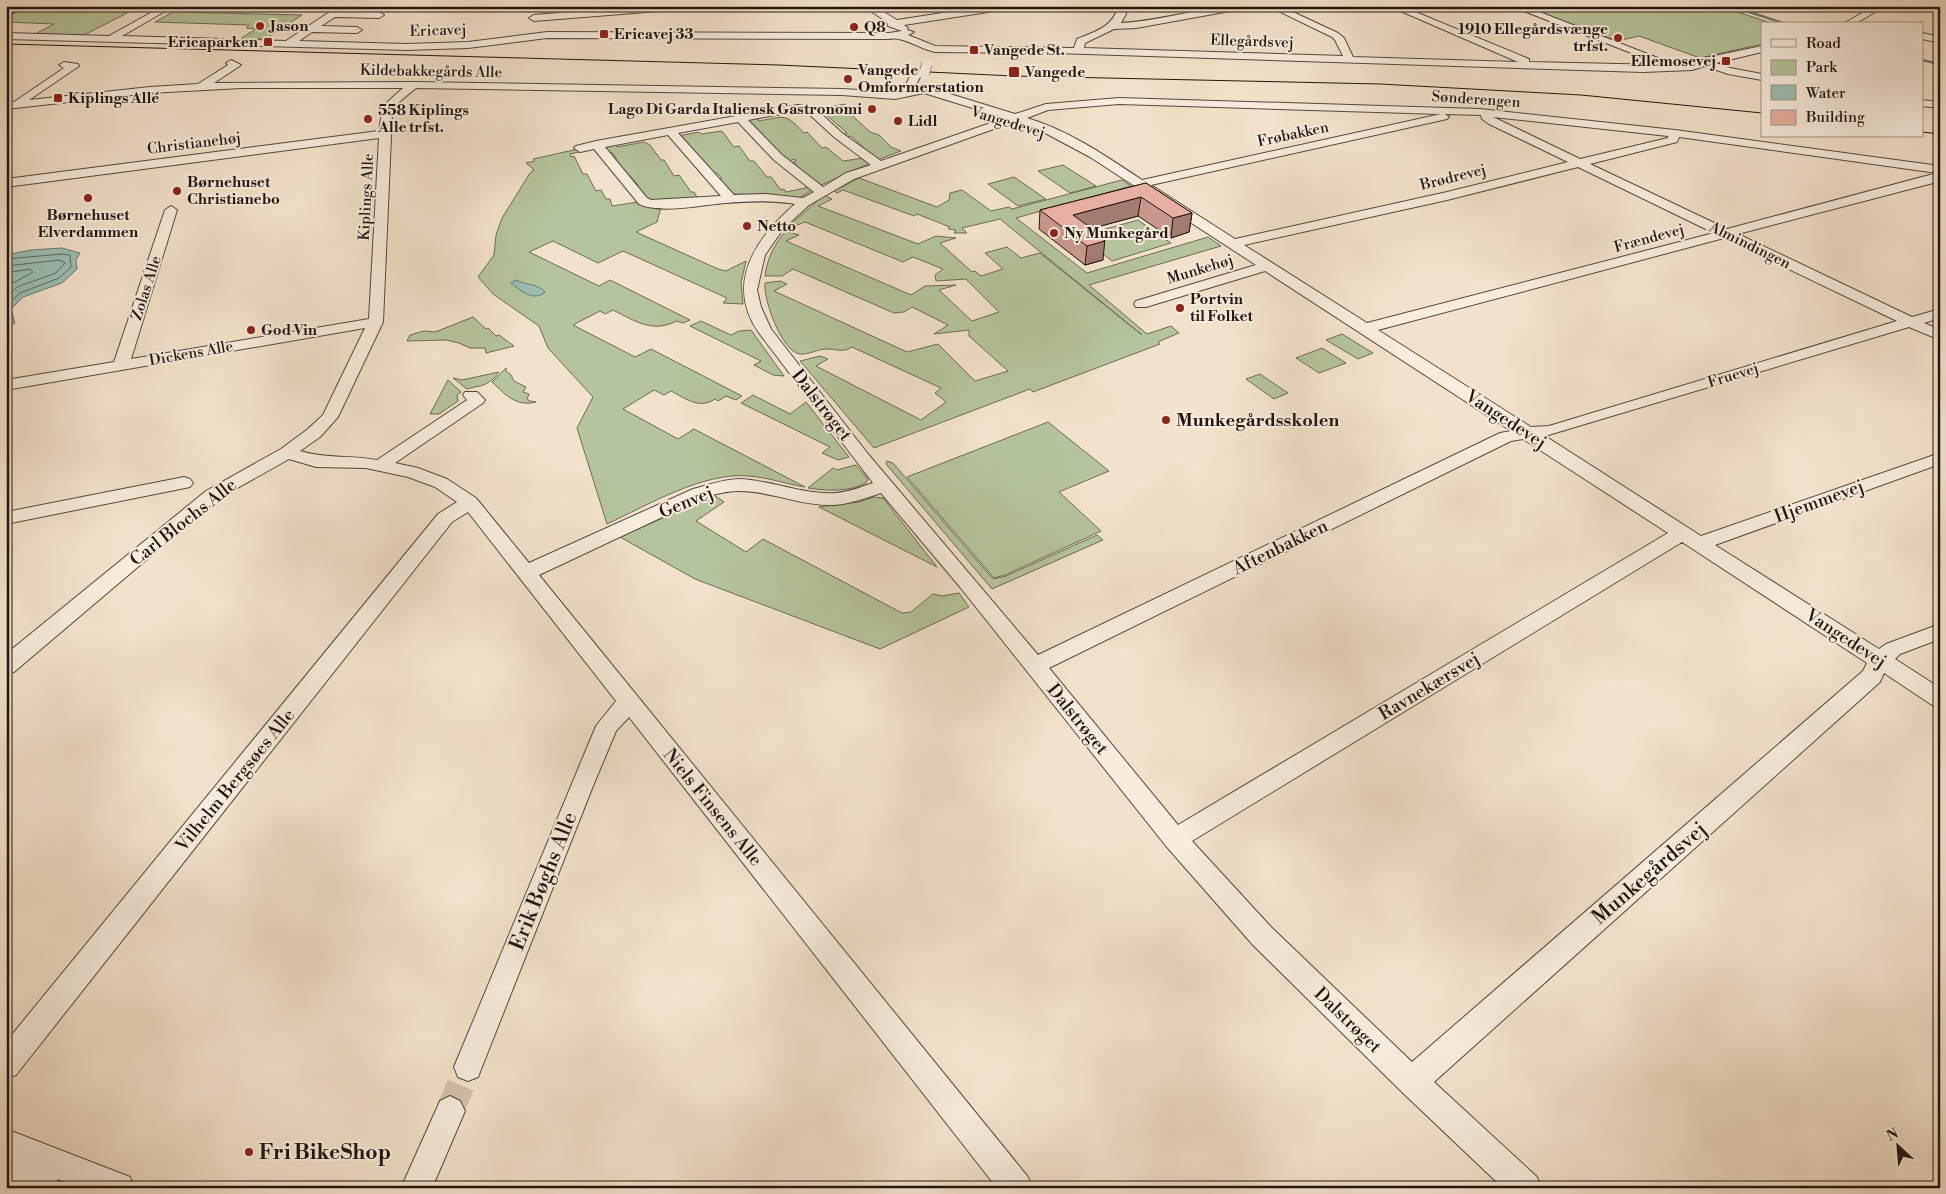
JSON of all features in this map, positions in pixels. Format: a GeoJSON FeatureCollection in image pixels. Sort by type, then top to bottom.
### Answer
{"type":"FeatureCollection","features":[{"type":"Feature","properties":{"kind":"street"},"geometry":{"type":"LineString","coordinates":[[6,13],[22,6]]}},
{"type":"Feature","properties":{"kind":"street"},"geometry":{"type":"LineString","coordinates":[[111,38],[170,6]]}},
{"type":"Feature","properties":{"kind":"street"},"geometry":{"type":"LineString","coordinates":[[288,44],[310,29],[330,10],[343,6]]}},
{"type":"Feature","properties":{"kind":"street"},"geometry":{"type":"LineString","coordinates":[[547,35],[532,15],[684,6]]}},
{"type":"Feature","properties":{"kind":"street"},"geometry":{"type":"LineString","coordinates":[[867,6],[925,48],[971,48]]}},
{"type":"Feature","properties":{"kind":"street","name":"Ericavej"},"geometry":{"type":"LineString","coordinates":[[6,36],[437,47],[547,35],[871,36],[1007,6]]}},
{"type":"Feature","properties":{"kind":"street"},"geometry":{"type":"LineString","coordinates":[[1114,26],[1121,16],[1123,6]]}},
{"type":"Feature","properties":{"kind":"street"},"geometry":{"type":"LineString","coordinates":[[1079,51],[1080,41],[1114,26],[1136,25],[1241,6]]}},
{"type":"Feature","properties":{"kind":"street"},"geometry":{"type":"LineString","coordinates":[[1272,6],[1339,38],[1350,59]]}},
{"type":"Feature","properties":{"kind":"street"},"geometry":{"type":"LineString","coordinates":[[1393,6],[1521,58],[1533,65]]}},
{"type":"Feature","properties":{"kind":"street"},"geometry":{"type":"LineString","coordinates":[[1515,6],[1671,65]]}},
{"type":"Feature","properties":{"kind":"street"},"geometry":{"type":"LineString","coordinates":[[1852,22],[1881,6]]}},
{"type":"Feature","properties":{"kind":"street"},"geometry":{"type":"LineString","coordinates":[[330,10],[379,15]]}},
{"type":"Feature","properties":{"kind":"street"},"geometry":{"type":"LineString","coordinates":[[310,29],[357,30]]}},
{"type":"Feature","properties":{"kind":"street"},"geometry":{"type":"LineString","coordinates":[[1924,36],[1939,39]]}},
{"type":"Feature","properties":{"kind":"street"},"geometry":{"type":"LineString","coordinates":[[913,95],[921,69],[936,51],[942,47]]}},
{"type":"Feature","properties":{"kind":"street"},"geometry":{"type":"LineString","coordinates":[[913,95],[925,48]]}},
{"type":"Feature","properties":{"kind":"street","name":"Ellegårdsvej"},"geometry":{"type":"LineString","coordinates":[[925,48],[1350,59],[1643,70],[1673,69],[1761,49]]}},
{"type":"Feature","properties":{"kind":"street"},"geometry":{"type":"LineString","coordinates":[[1704,62],[1728,71],[1761,77]]}},
{"type":"Feature","properties":{"kind":"street","name":"Ellegårdsvej"},"geometry":{"type":"LineString","coordinates":[[1533,65],[1671,65],[1704,62]]}},
{"type":"Feature","properties":{"kind":"street"},"geometry":{"type":"LineString","coordinates":[[202,86],[236,65],[231,64]]}},
{"type":"Feature","properties":{"kind":"street"},"geometry":{"type":"LineString","coordinates":[[18,104],[24,98],[74,66],[64,65]]}},
{"type":"Feature","properties":{"kind":"street","name":"Kildebakkegårds Alle"},"geometry":{"type":"LineString","coordinates":[[6,106],[202,86],[294,84],[857,92],[913,95]]}},
{"type":"Feature","properties":{"kind":"street","name":"Kiplings Alle"},"geometry":{"type":"LineString","coordinates":[[376,322],[388,106],[413,85]]}},
{"type":"Feature","properties":{"kind":"street","name":"Vangedevej"},"geometry":{"type":"LineString","coordinates":[[913,95],[983,108],[1012,118],[1071,142],[1143,183],[1526,433],[1940,699]]}},
{"type":"Feature","properties":{"kind":"street","name":"Vangedevej"},"geometry":{"type":"LineString","coordinates":[[913,95],[1012,118]]}},
{"type":"Feature","properties":{"kind":"street","name":"Sønderengen"},"geometry":{"type":"LineString","coordinates":[[1012,118],[1046,107],[1119,102],[1180,102],[1480,112],[1674,133],[1940,170]]}},
{"type":"Feature","properties":{"kind":"street"},"geometry":{"type":"LineString","coordinates":[[1924,103],[1940,105]]}},
{"type":"Feature","properties":{"kind":"street"},"geometry":{"type":"LineString","coordinates":[[580,148],[798,108],[811,110],[838,135],[878,165]]}},
{"type":"Feature","properties":{"kind":"street","name":"Frøbakken"},"geometry":{"type":"LineString","coordinates":[[1143,183],[1443,118],[1444,111]]}},
{"type":"Feature","properties":{"kind":"street","name":"Almindingen"},"geometry":{"type":"LineString","coordinates":[[1480,112],[1493,122],[1940,336]]}},
{"type":"Feature","properties":{"kind":"street"},"geometry":{"type":"LineString","coordinates":[[596,144],[643,201],[649,204],[729,197],[813,196],[804,179],[766,146],[740,118]]}},
{"type":"Feature","properties":{"kind":"street","name":"Dalstrøget"},"geometry":{"type":"LineString","coordinates":[[1012,118],[878,165],[850,176],[813,196],[778,226],[758,255],[750,290],[754,307],[764,330],[885,486],[1035,666],[1175,839],[1262,936],[1412,1082],[1526,1188]]}},
{"type":"Feature","properties":{"kind":"street"},"geometry":{"type":"LineString","coordinates":[[670,131],[729,197]]}},
{"type":"Feature","properties":{"kind":"street","name":"Brødrevej"},"geometry":{"type":"LineString","coordinates":[[1234,243],[1447,196],[1576,162],[1673,140],[1674,133]]}},
{"type":"Feature","properties":{"kind":"street","name":"Christianehøj"},"geometry":{"type":"LineString","coordinates":[[6,183],[385,134]]}},
{"type":"Feature","properties":{"kind":"street","name":"Frændevej"},"geometry":{"type":"LineString","coordinates":[[1366,328],[1933,180],[1940,176]]}},
{"type":"Feature","properties":{"kind":"street","name":"Zolas Alle"},"geometry":{"type":"LineString","coordinates":[[121,365],[171,210]]}},
{"type":"Feature","properties":{"kind":"street","name":"Munkehøj"},"geometry":{"type":"LineString","coordinates":[[1141,304],[1269,265]]}},
{"type":"Feature","properties":{"kind":"street","name":"Fruevej"},"geometry":{"type":"LineString","coordinates":[[1526,433],[1550,431],[1940,313]]}},
{"type":"Feature","properties":{"kind":"street","name":"Dickens Alle"},"geometry":{"type":"LineString","coordinates":[[6,384],[376,322]]}},
{"type":"Feature","properties":{"kind":"street","name":"Carl Blochs Alle"},"geometry":{"type":"LineString","coordinates":[[6,666],[212,495],[243,476],[288,453],[314,434],[330,416],[376,322]]}},
{"type":"Feature","properties":{"kind":"street"},"geometry":{"type":"LineString","coordinates":[[381,465],[477,400],[471,395]]}},
{"type":"Feature","properties":{"kind":"street","name":"Aftenbakken"},"geometry":{"type":"LineString","coordinates":[[1035,666],[1506,437],[1526,433]]}},
{"type":"Feature","properties":{"kind":"street","name":"Niels Finsens Alle"},"geometry":{"type":"LineString","coordinates":[[288,453],[316,462],[381,465],[412,472],[441,483],[470,502],[1017,1188]]}},
{"type":"Feature","properties":{"kind":"street","name":"Hjemmevej"},"geometry":{"type":"LineString","coordinates":[[1690,538],[1940,458]]}},
{"type":"Feature","properties":{"kind":"street"},"geometry":{"type":"LineString","coordinates":[[6,518],[184,483]]}},
{"type":"Feature","properties":{"kind":"street","name":"Genvej"},"geometry":{"type":"LineString","coordinates":[[525,573],[698,494],[719,488],[740,485],[831,500],[850,497],[885,486]]}},
{"type":"Feature","properties":{"kind":"street","name":"Vilhelm Bergsøes Alle"},"geometry":{"type":"LineString","coordinates":[[6,1065],[446,518],[470,502]]}},
{"type":"Feature","properties":{"kind":"street","name":"Ravnekærsvej"},"geometry":{"type":"LineString","coordinates":[[1175,839],[1690,538]]}},
{"type":"Feature","properties":{"kind":"street"},"geometry":{"type":"LineString","coordinates":[[1879,660],[1893,649],[1940,631]]}},
{"type":"Feature","properties":{"kind":"street","name":"Munkegårdsvej"},"geometry":{"type":"LineString","coordinates":[[1412,1082],[1872,676],[1879,660]]}},
{"type":"Feature","properties":{"kind":"street","name":"Erik Bøghs Alle"},"geometry":{"type":"LineString","coordinates":[[468,1067],[580,786],[607,726],[629,702]]}},
{"type":"Feature","properties":{"kind":"street"},"geometry":{"type":"LineString","coordinates":[[416,1188],[450,1111]]}},
{"type":"Feature","properties":{"kind":"street"},"geometry":{"type":"LineString","coordinates":[[6,1144],[120,1188]]}},
{"type":"Feature","properties":{"kind":"street"},"geometry":{"type":"LineString","coordinates":[[6,1173],[44,1188]]}},
{"type":"Feature","properties":{"kind":"green space"},"geometry":{"type":"Polygon","coordinates":[[[1523,6],[1720,6],[1768,22],[1761,22],[1761,44],[1700,58],[1639,36],[1617,41],[1523,6]]]}},
{"type":"Feature","properties":{"kind":"green space"},"geometry":{"type":"Polygon","coordinates":[[[24,9],[129,12],[84,35],[35,34],[54,24],[6,22],[6,17],[24,9]]]}},
{"type":"Feature","properties":{"kind":"green space"},"geometry":{"type":"Polygon","coordinates":[[[173,12],[302,15],[265,39],[240,39],[256,29],[246,28],[249,25],[155,22],[173,12]]]}},
{"type":"Feature","properties":{"kind":"green space"},"geometry":{"type":"Polygon","coordinates":[[[845,104],[847,107],[844,108],[870,132],[879,135],[891,147],[901,151],[877,160],[851,136],[846,137],[842,134],[847,133],[824,113],[819,114],[815,110],[845,104]]]}},
{"type":"Feature","properties":{"kind":"green space"},"geometry":{"type":"Polygon","coordinates":[[[756,117],[759,121],[780,117],[789,119],[804,133],[807,132],[822,148],[826,147],[843,161],[864,158],[870,163],[819,186],[794,167],[797,165],[793,162],[796,161],[795,159],[788,161],[747,120],[756,117]]]}},
{"type":"Feature","properties":{"kind":"green space"},"geometry":{"type":"Polygon","coordinates":[[[722,131],[734,147],[739,146],[750,161],[754,161],[767,177],[771,177],[781,190],[784,189],[786,192],[810,187],[814,189],[799,198],[775,195],[733,194],[718,179],[722,178],[717,173],[712,174],[678,136],[699,132],[701,134],[722,131]]]}},
{"type":"Feature","properties":{"kind":"green space"},"geometry":{"type":"Polygon","coordinates":[[[644,142],[650,145],[661,160],[664,160],[674,176],[679,175],[698,199],[650,202],[634,186],[638,185],[618,163],[613,153],[608,153],[604,148],[614,143],[617,147],[644,142]]]}},
{"type":"Feature","properties":{"kind":"green space"},"geometry":{"type":"Polygon","coordinates":[[[578,149],[579,152],[570,154],[571,157],[574,156],[583,174],[587,174],[596,191],[601,190],[606,199],[610,199],[612,206],[638,202],[661,207],[657,222],[636,232],[718,269],[726,271],[746,261],[741,283],[743,304],[723,303],[727,298],[623,251],[598,263],[553,241],[529,252],[599,286],[610,280],[690,320],[683,323],[677,321],[660,326],[652,326],[637,322],[613,310],[605,314],[600,311],[573,325],[635,357],[651,349],[742,396],[736,400],[726,396],[718,401],[715,399],[709,402],[698,403],[687,400],[671,391],[664,395],[654,390],[623,409],[678,439],[694,429],[805,487],[748,476],[713,479],[676,491],[607,524],[577,428],[593,397],[548,348],[539,326],[493,294],[478,277],[494,255],[496,235],[502,218],[530,173],[534,170],[526,163],[535,161],[533,159],[578,149]]]}},
{"type":"Feature","properties":{"kind":"green space"},"geometry":{"type":"Polygon","coordinates":[[[1063,165],[1096,186],[1070,193],[1038,171],[1063,165]]]}},
{"type":"Feature","properties":{"kind":"green space"},"geometry":{"type":"Polygon","coordinates":[[[1014,177],[1046,199],[1018,206],[988,184],[1014,177]]]}},
{"type":"Feature","properties":{"kind":"green space"},"geometry":{"type":"Polygon","coordinates":[[[859,178],[937,207],[949,200],[950,193],[962,190],[991,211],[1009,207],[1012,209],[1122,180],[1131,186],[1016,218],[1087,273],[1208,237],[1221,246],[1089,285],[1147,334],[1171,326],[1179,333],[1158,342],[1160,344],[1033,392],[1030,389],[874,448],[800,361],[820,356],[828,359],[816,366],[921,420],[946,402],[935,393],[941,388],[852,347],[843,350],[823,349],[803,354],[793,351],[780,335],[770,312],[765,283],[780,281],[787,284],[774,291],[907,352],[938,344],[975,381],[1008,371],[969,336],[969,330],[934,334],[948,325],[912,307],[904,312],[894,313],[793,269],[782,276],[765,276],[772,252],[786,231],[799,235],[786,241],[911,295],[925,286],[956,285],[939,290],[972,321],[999,312],[966,279],[936,281],[935,275],[943,269],[913,257],[903,262],[805,222],[795,226],[790,225],[824,195],[832,199],[818,206],[918,244],[936,236],[956,238],[940,243],[972,272],[975,271],[981,276],[1003,269],[985,253],[1007,247],[1021,258],[1040,253],[1142,335],[1000,219],[962,228],[967,233],[954,233],[956,230],[948,229],[950,227],[917,214],[914,216],[843,190],[837,193],[834,191],[859,178]]]}},
{"type":"Feature","properties":{"kind":"green space"},"geometry":{"type":"Polygon","coordinates":[[[1138,220],[1171,243],[1112,261],[1080,236],[1138,220]]]}},
{"type":"Feature","properties":{"kind":"green space"},"geometry":{"type":"Polygon","coordinates":[[[473,317],[486,329],[488,328],[496,336],[499,335],[514,346],[486,353],[485,348],[470,348],[446,340],[407,341],[410,335],[424,331],[435,332],[473,317]]]}},
{"type":"Feature","properties":{"kind":"green space"},"geometry":{"type":"Polygon","coordinates":[[[701,321],[731,335],[739,331],[751,330],[784,376],[773,375],[754,365],[761,361],[690,326],[701,321]]]}},
{"type":"Feature","properties":{"kind":"green space"},"geometry":{"type":"Polygon","coordinates":[[[1342,334],[1373,353],[1358,359],[1326,340],[1342,334]]]}},
{"type":"Feature","properties":{"kind":"green space"},"geometry":{"type":"Polygon","coordinates":[[[1322,348],[1346,363],[1319,373],[1296,358],[1322,348]]]}},
{"type":"Feature","properties":{"kind":"green space"},"geometry":{"type":"Polygon","coordinates":[[[506,368],[506,371],[514,381],[526,387],[523,392],[529,394],[527,399],[536,402],[523,403],[512,399],[492,382],[506,368]]]}},
{"type":"Feature","properties":{"kind":"green space"},"geometry":{"type":"Polygon","coordinates":[[[499,372],[481,386],[467,389],[453,378],[462,380],[499,372]]]}},
{"type":"Feature","properties":{"kind":"green space"},"geometry":{"type":"Polygon","coordinates":[[[1260,374],[1288,393],[1274,399],[1246,379],[1260,374]]]}},
{"type":"Feature","properties":{"kind":"green space"},"geometry":{"type":"Polygon","coordinates":[[[448,380],[461,392],[457,395],[458,401],[439,414],[430,414],[448,380]]]}},
{"type":"Feature","properties":{"kind":"green space"},"geometry":{"type":"Polygon","coordinates":[[[753,395],[790,414],[806,402],[849,457],[838,460],[822,453],[830,447],[741,403],[753,395]]]}},
{"type":"Feature","properties":{"kind":"green space"},"geometry":{"type":"Polygon","coordinates":[[[1048,422],[1109,471],[1059,492],[1101,531],[1005,575],[994,578],[907,477],[1048,422]]]}},
{"type":"Feature","properties":{"kind":"green space"},"geometry":{"type":"Polygon","coordinates":[[[887,461],[893,463],[993,579],[1006,576],[1097,535],[1103,540],[992,589],[886,464],[887,461]]]}},
{"type":"Feature","properties":{"kind":"green space"},"geometry":{"type":"Polygon","coordinates":[[[856,465],[868,479],[866,483],[838,490],[808,488],[833,468],[837,470],[856,465]]]}},
{"type":"Feature","properties":{"kind":"green space"},"geometry":{"type":"Polygon","coordinates":[[[714,495],[724,502],[696,521],[746,552],[763,539],[902,613],[911,612],[933,594],[942,596],[959,593],[969,607],[880,649],[695,579],[620,537],[714,495]]]}},
{"type":"Feature","properties":{"kind":"green space"},"geometry":{"type":"Polygon","coordinates":[[[874,497],[883,498],[937,567],[819,507],[859,502],[874,497]]]}},
{"type":"Feature","properties":{"kind":"water"},"geometry":{"type":"Polygon","coordinates":[[[62,248],[80,253],[76,260],[77,269],[62,283],[23,297],[11,309],[15,323],[6,331],[6,255],[31,250],[62,248]]]}},
{"type":"Feature","properties":{"kind":"water"},"geometry":{"type":"Polygon","coordinates":[[[516,280],[539,287],[545,292],[536,296],[527,294],[511,283],[516,280]]]}},
{"type":"Feature","properties":{"kind":"building"},"geometry":{"type":"Polygon","coordinates":[[[1146,183],[1192,213],[1173,218],[1141,197],[1073,215],[1105,238],[1102,239],[1105,241],[1087,246],[1040,210],[1146,183]]]}},
{"type":"Feature","properties":{"kind":"waterway"},"geometry":{"type":"LineString","coordinates":[[1731,6],[1780,22]]}},
{"type":"Feature","properties":{"kind":"waterway"},"geometry":{"type":"LineString","coordinates":[[1924,60],[1940,64]]}},
{"type":"Feature","properties":{"kind":"tunnel"},"geometry":{"type":"LineString","coordinates":[[450,1111],[468,1067]]}},
{"type":"Feature","properties":{"kind":"tram line"},"geometry":{"type":"LineString","coordinates":[[6,44],[779,65],[1014,76],[1380,84],[1581,95],[1761,113]]}},
{"type":"Feature","properties":{"kind":"tram line"},"geometry":{"type":"LineString","coordinates":[[1924,132],[1940,134]]}},
{"type":"Feature","properties":{"kind":"place","name":"Jason"},"geometry":{"type":"Point","coordinates":[260,26]}},
{"type":"Feature","properties":{"kind":"place","name":"Q8"},"geometry":{"type":"Point","coordinates":[854,27]}},
{"type":"Feature","properties":{"kind":"place","name":"Ericavej 33"},"geometry":{"type":"Point","coordinates":[604,34]}},
{"type":"Feature","properties":{"kind":"place","name":"1910 Ellegårdsvænge trfst."},"geometry":{"type":"Point","coordinates":[1618,38]}},
{"type":"Feature","properties":{"kind":"place","name":"Ericaparken"},"geometry":{"type":"Point","coordinates":[268,42]}},
{"type":"Feature","properties":{"kind":"place","name":"Vangede St."},"geometry":{"type":"Point","coordinates":[974,50]}},
{"type":"Feature","properties":{"kind":"place","name":"Ellemosevej"},"geometry":{"type":"Point","coordinates":[1726,61]}},
{"type":"Feature","properties":{"kind":"place","name":"Vangede"},"geometry":{"type":"Point","coordinates":[1014,72]}},
{"type":"Feature","properties":{"kind":"place","name":"Vangede Omformerstation"},"geometry":{"type":"Point","coordinates":[848,79]}},
{"type":"Feature","properties":{"kind":"place","name":"Kiplings Allé"},"geometry":{"type":"Point","coordinates":[58,98]}},
{"type":"Feature","properties":{"kind":"place","name":"Lago Di Garda Italiensk Gastronomi"},"geometry":{"type":"Point","coordinates":[872,109]}},
{"type":"Feature","properties":{"kind":"place","name":"558 Kiplings Alle trfst."},"geometry":{"type":"Point","coordinates":[368,119]}},
{"type":"Feature","properties":{"kind":"place","name":"Lidl"},"geometry":{"type":"Point","coordinates":[898,121]}},
{"type":"Feature","properties":{"kind":"place","name":"Børnehuset Christianebo"},"geometry":{"type":"Point","coordinates":[177,191]}},
{"type":"Feature","properties":{"kind":"place","name":"Børnehuset Elverdammen"},"geometry":{"type":"Point","coordinates":[88,198]}},
{"type":"Feature","properties":{"kind":"place","name":"Netto"},"geometry":{"type":"Point","coordinates":[747,226]}},
{"type":"Feature","properties":{"kind":"place","name":"Ny Munkegård"},"geometry":{"type":"Point","coordinates":[1054,233]}},
{"type":"Feature","properties":{"kind":"place","name":"Portvin til Folket"},"geometry":{"type":"Point","coordinates":[1180,308]}},
{"type":"Feature","properties":{"kind":"place","name":"God Vin"},"geometry":{"type":"Point","coordinates":[251,330]}},
{"type":"Feature","properties":{"kind":"place","name":"Munkegårdsskolen"},"geometry":{"type":"Point","coordinates":[1166,420]}},
{"type":"Feature","properties":{"kind":"place","name":"Fri BikeShop"},"geometry":{"type":"Point","coordinates":[249,1152]}}]}
